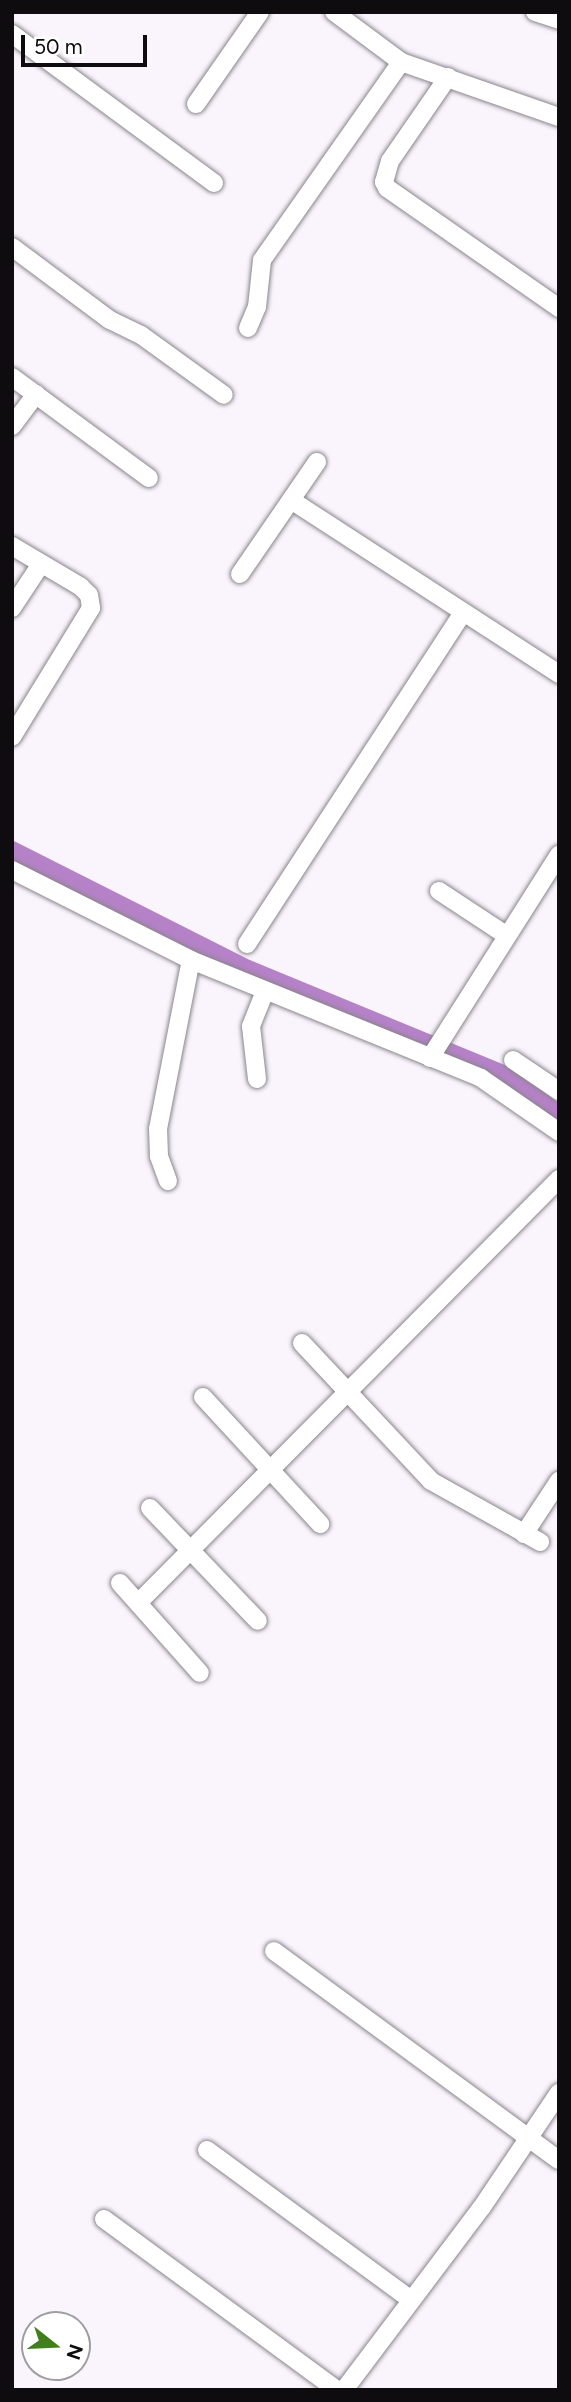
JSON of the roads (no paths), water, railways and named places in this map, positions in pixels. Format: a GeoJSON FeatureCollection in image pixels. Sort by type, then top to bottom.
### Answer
{"type":"FeatureCollection","features":[{"type":"Feature","properties":{"kind":"street"},"geometry":{"type":"LineString","coordinates":[[196,104],[260,12]]}},
{"type":"Feature","properties":{"kind":"street"},"geometry":{"type":"LineString","coordinates":[[334,12],[401,62],[559,117]]}},
{"type":"Feature","properties":{"kind":"street"},"geometry":{"type":"LineString","coordinates":[[535,12],[559,20]]}},
{"type":"Feature","properties":{"kind":"street"},"geometry":{"type":"LineString","coordinates":[[12,34],[214,183]]}},
{"type":"Feature","properties":{"kind":"street"},"geometry":{"type":"LineString","coordinates":[[248,328],[257,307],[262,260],[401,62]]}},
{"type":"Feature","properties":{"kind":"street"},"geometry":{"type":"LineString","coordinates":[[448,77],[390,162],[384,182],[387,188],[559,308]]}},
{"type":"Feature","properties":{"kind":"street"},"geometry":{"type":"LineString","coordinates":[[12,247],[110,320],[141,335],[224,395]]}},
{"type":"Feature","properties":{"kind":"street"},"geometry":{"type":"LineString","coordinates":[[12,377],[149,478]]}},
{"type":"Feature","properties":{"kind":"street"},"geometry":{"type":"LineString","coordinates":[[12,426],[36,394]]}},
{"type":"Feature","properties":{"kind":"street"},"geometry":{"type":"LineString","coordinates":[[240,574],[317,462]]}},
{"type":"Feature","properties":{"kind":"street"},"geometry":{"type":"LineString","coordinates":[[291,500],[462,614],[559,674]]}},
{"type":"Feature","properties":{"kind":"street"},"geometry":{"type":"LineString","coordinates":[[12,546],[81,587],[89,595],[91,608],[12,737]]}},
{"type":"Feature","properties":{"kind":"street"},"geometry":{"type":"LineString","coordinates":[[12,608],[41,564]]}},
{"type":"Feature","properties":{"kind":"street"},"geometry":{"type":"LineString","coordinates":[[247,944],[462,614]]}},
{"type":"Feature","properties":{"kind":"street"},"geometry":{"type":"LineString","coordinates":[[433,1050],[559,855]]}},
{"type":"Feature","properties":{"kind":"street"},"geometry":{"type":"LineString","coordinates":[[15,877],[265,992],[433,1050],[481,1078],[559,1132]]}},
{"type":"Feature","properties":{"kind":"street"},"geometry":{"type":"LineString","coordinates":[[439,891],[506,935]]}},
{"type":"Feature","properties":{"kind":"street"},"geometry":{"type":"LineString","coordinates":[[168,1181],[159,1156],[158,1129],[191,960]]}},
{"type":"Feature","properties":{"kind":"street"},"geometry":{"type":"LineString","coordinates":[[257,1079],[251,1026],[265,992]]}},
{"type":"Feature","properties":{"kind":"street"},"geometry":{"type":"LineString","coordinates":[[513,1060],[559,1091]]}},
{"type":"Feature","properties":{"kind":"street"},"geometry":{"type":"LineString","coordinates":[[138,1603],[559,1179]]}},
{"type":"Feature","properties":{"kind":"street"},"geometry":{"type":"LineString","coordinates":[[302,1343],[348,1389],[431,1481],[532,1538],[559,1481]]}},
{"type":"Feature","properties":{"kind":"street"},"geometry":{"type":"LineString","coordinates":[[203,1397],[320,1524]]}},
{"type":"Feature","properties":{"kind":"street"},"geometry":{"type":"LineString","coordinates":[[150,1508],[258,1621]]}},
{"type":"Feature","properties":{"kind":"street"},"geometry":{"type":"LineString","coordinates":[[120,1583],[200,1673]]}},
{"type":"Feature","properties":{"kind":"street"},"geometry":{"type":"LineString","coordinates":[[274,1951],[559,2160]]}},
{"type":"Feature","properties":{"kind":"street"},"geometry":{"type":"LineString","coordinates":[[344,2390],[559,2093]]}},
{"type":"Feature","properties":{"kind":"street"},"geometry":{"type":"LineString","coordinates":[[207,2150],[411,2301]]}},
{"type":"Feature","properties":{"kind":"street"},"geometry":{"type":"LineString","coordinates":[[104,2219],[337,2390]]}},
{"type":"Feature","properties":{"kind":"waterway"},"geometry":{"type":"LineString","coordinates":[[12,850],[248,969],[505,1075],[559,1114]]}}]}
